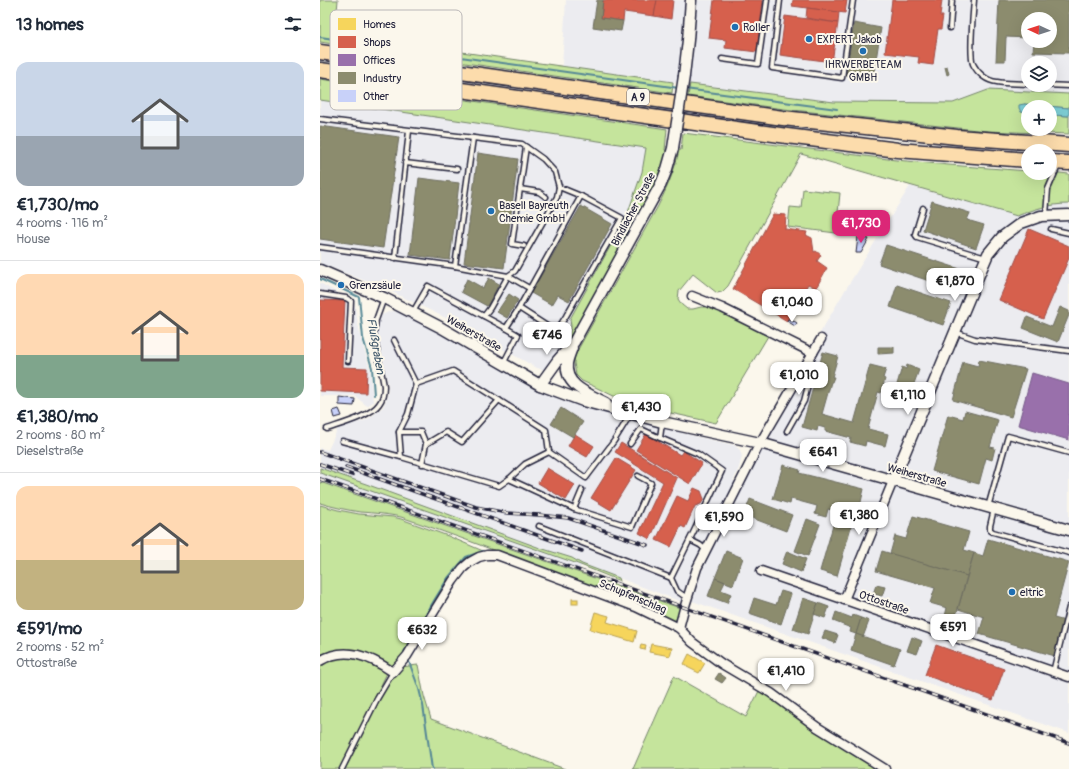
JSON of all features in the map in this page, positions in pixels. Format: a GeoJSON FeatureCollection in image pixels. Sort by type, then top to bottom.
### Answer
{"type":"FeatureCollection","features":[{"type":"Feature","properties":{"kind":"highway","name":"A 9"},"geometry":{"type":"LineString","coordinates":[[320,52],[330,53]]}},
{"type":"Feature","properties":{"kind":"highway","name":"A 9"},"geometry":{"type":"LineString","coordinates":[[320,70],[330,71]]}},
{"type":"Feature","properties":{"kind":"highway","name":"A 9"},"geometry":{"type":"LineString","coordinates":[[462,72],[783,118],[957,137],[1069,145]]}},
{"type":"Feature","properties":{"kind":"highway","name":"A 9"},"geometry":{"type":"LineString","coordinates":[[462,90],[794,137],[898,150],[1021,159]]}},
{"type":"Feature","properties":{"kind":"street","name":"Bindlacher Straße"},"geometry":{"type":"LineString","coordinates":[[540,385],[558,360],[574,342],[636,228],[652,202],[667,169],[673,148],[684,76],[691,0]]}},
{"type":"Feature","properties":{"kind":"street"},"geometry":{"type":"LineString","coordinates":[[844,600],[988,254],[1002,237],[1021,223],[1046,216],[1069,215]]}},
{"type":"Feature","properties":{"kind":"street","name":"Weiherstraße"},"geometry":{"type":"LineString","coordinates":[[320,270],[384,298],[440,327],[540,385],[583,401],[627,414],[760,443],[1069,530]]}},
{"type":"Feature","properties":{"kind":"street"},"geometry":{"type":"LineString","coordinates":[[692,296],[722,308],[813,353]]}},
{"type":"Feature","properties":{"kind":"street"},"geometry":{"type":"LineString","coordinates":[[679,628],[687,598],[706,550],[760,443],[821,339]]}},
{"type":"Feature","properties":{"kind":"street"},"geometry":{"type":"LineString","coordinates":[[574,342],[567,361],[567,372],[574,385],[627,414]]}},
{"type":"Feature","properties":{"kind":"street","name":"Schupfenschlag"},"geometry":{"type":"LineString","coordinates":[[393,672],[407,656],[453,581],[463,568],[479,557],[497,555],[636,607],[679,628],[692,642],[722,664],[771,693],[817,727],[885,769]]}},
{"type":"Feature","properties":{"kind":"street","name":"Ottostraße"},"geometry":{"type":"LineString","coordinates":[[761,570],[1069,678]]}},
{"type":"Feature","properties":{"kind":"street"},"geometry":{"type":"LineString","coordinates":[[320,661],[332,654],[348,653],[366,658],[393,672]]}},
{"type":"Feature","properties":{"kind":"lane"},"geometry":{"type":"LineString","coordinates":[[722,59],[758,64],[763,15],[767,0]]}},
{"type":"Feature","properties":{"kind":"lane"},"geometry":{"type":"LineString","coordinates":[[780,0],[772,68],[842,78],[853,0]]}},
{"type":"Feature","properties":{"kind":"lane"},"geometry":{"type":"LineString","coordinates":[[950,28],[952,0]]}},
{"type":"Feature","properties":{"kind":"lane"},"geometry":{"type":"LineString","coordinates":[[974,0],[971,52],[973,64],[986,79],[996,82],[1021,84]]}},
{"type":"Feature","properties":{"kind":"lane"},"geometry":{"type":"LineString","coordinates":[[1057,86],[1069,86]]}},
{"type":"Feature","properties":{"kind":"lane"},"geometry":{"type":"LineString","coordinates":[[320,119],[522,144],[543,159],[556,172],[559,187],[557,197],[515,271],[508,276],[484,316]]}},
{"type":"Feature","properties":{"kind":"lane"},"geometry":{"type":"LineString","coordinates":[[395,258],[409,131]]}},
{"type":"Feature","properties":{"kind":"lane"},"geometry":{"type":"LineString","coordinates":[[455,266],[473,138]]}},
{"type":"Feature","properties":{"kind":"lane"},"geometry":{"type":"LineString","coordinates":[[524,246],[512,244],[526,147]]}},
{"type":"Feature","properties":{"kind":"lane"},"geometry":{"type":"LineString","coordinates":[[405,163],[457,169]]}},
{"type":"Feature","properties":{"kind":"lane"},"geometry":{"type":"LineString","coordinates":[[1046,216],[1048,189],[1059,163]]}},
{"type":"Feature","properties":{"kind":"lane"},"geometry":{"type":"LineString","coordinates":[[519,308],[556,332],[622,218],[581,196],[559,187]]}},
{"type":"Feature","properties":{"kind":"lane"},"geometry":{"type":"LineString","coordinates":[[520,189],[539,192],[546,196]]}},
{"type":"Feature","properties":{"kind":"lane"},"geometry":{"type":"LineString","coordinates":[[506,328],[519,308],[581,196]]}},
{"type":"Feature","properties":{"kind":"lane"},"geometry":{"type":"LineString","coordinates":[[924,208],[915,234],[917,237],[986,258]]}},
{"type":"Feature","properties":{"kind":"lane"},"geometry":{"type":"LineString","coordinates":[[1051,229],[1069,233]]}},
{"type":"Feature","properties":{"kind":"lane"},"geometry":{"type":"LineString","coordinates":[[320,246],[455,266],[508,276],[529,288]]}},
{"type":"Feature","properties":{"kind":"lane"},"geometry":{"type":"LineString","coordinates":[[413,313],[428,286],[506,328],[518,335],[503,364]]}},
{"type":"Feature","properties":{"kind":"lane"},"geometry":{"type":"LineString","coordinates":[[320,294],[346,298],[351,301],[348,360]]}},
{"type":"Feature","properties":{"kind":"lane"},"geometry":{"type":"LineString","coordinates":[[327,429],[365,415],[379,404],[382,398],[384,386],[374,334],[376,320],[384,298]]}},
{"type":"Feature","properties":{"kind":"lane"},"geometry":{"type":"LineString","coordinates":[[955,332],[975,338],[1069,351]]}},
{"type":"Feature","properties":{"kind":"lane"},"geometry":{"type":"LineString","coordinates":[[394,340],[416,384],[408,414],[399,432],[401,457]]}},
{"type":"Feature","properties":{"kind":"lane"},"geometry":{"type":"LineString","coordinates":[[786,431],[804,401],[812,370],[808,361]]}},
{"type":"Feature","properties":{"kind":"lane"},"geometry":{"type":"LineString","coordinates":[[416,384],[453,371],[546,430],[549,452],[586,478],[614,441],[627,414]]}},
{"type":"Feature","properties":{"kind":"lane"},"geometry":{"type":"LineString","coordinates":[[426,444],[446,432],[462,442],[499,400]]}},
{"type":"Feature","properties":{"kind":"lane"},"geometry":{"type":"LineString","coordinates":[[660,438],[662,422]]}},
{"type":"Feature","properties":{"kind":"lane"},"geometry":{"type":"LineString","coordinates":[[630,444],[641,429],[698,454],[722,471],[671,578]]}},
{"type":"Feature","properties":{"kind":"lane"},"geometry":{"type":"LineString","coordinates":[[399,432],[420,432],[426,444],[422,464]]}},
{"type":"Feature","properties":{"kind":"lane"},"geometry":{"type":"LineString","coordinates":[[1069,453],[1008,436],[991,508],[990,526],[990,530],[993,532],[1069,553]]}},
{"type":"Feature","properties":{"kind":"lane"},"geometry":{"type":"LineString","coordinates":[[342,441],[499,486],[525,464],[549,452]]}},
{"type":"Feature","properties":{"kind":"lane"},"geometry":{"type":"LineString","coordinates":[[509,479],[574,509],[632,527],[651,483],[638,476]]}},
{"type":"Feature","properties":{"kind":"lane"},"geometry":{"type":"LineString","coordinates":[[574,509],[582,490]]}},
{"type":"Feature","properties":{"kind":"lane"},"geometry":{"type":"LineString","coordinates":[[539,526],[671,578],[677,591],[687,598]]}},
{"type":"Feature","properties":{"kind":"lane"},"geometry":{"type":"LineString","coordinates":[[690,540],[706,550]]}},
{"type":"Feature","properties":{"kind":"lane"},"geometry":{"type":"LineString","coordinates":[[1053,672],[1069,607]]}},
{"type":"Feature","properties":{"kind":"lane","name":"Schupfenschlag"},"geometry":{"type":"LineString","coordinates":[[342,769],[377,699],[393,672]]}},
{"type":"Feature","properties":{"kind":"shaded area"},"geometry":{"type":"Polygon","coordinates":[[[566,0],[1069,0],[1069,94],[1028,92],[1057,92],[1057,56],[1021,56],[1021,92],[988,90],[953,103],[834,102],[562,66],[566,0]]]}},
{"type":"Feature","properties":{"kind":"shaded area"},"geometry":{"type":"Polygon","coordinates":[[[320,100],[330,101],[330,110],[388,110],[646,148],[642,172],[626,218],[570,319],[571,327],[567,341],[549,366],[544,370],[537,368],[446,318],[388,290],[320,263],[320,100]]]}},
{"type":"Feature","properties":{"kind":"shaded area"},"geometry":{"type":"Polygon","coordinates":[[[910,186],[1017,216],[1039,208],[1059,204],[1069,204],[1069,733],[692,601],[702,571],[746,475],[809,352],[844,292],[910,186]]]}},
{"type":"Feature","properties":{"kind":"shaded area"},"geometry":{"type":"Polygon","coordinates":[[[320,283],[354,302],[361,339],[370,369],[373,402],[367,406],[355,396],[320,396],[320,283]]]}},
{"type":"Feature","properties":{"kind":"shaded area"},"geometry":{"type":"Polygon","coordinates":[[[391,311],[401,312],[437,330],[520,380],[559,399],[694,436],[734,445],[740,450],[742,456],[739,468],[733,481],[735,481],[693,566],[682,602],[582,564],[578,572],[320,482],[320,448],[328,450],[338,428],[366,420],[383,407],[386,400],[388,385],[377,333],[379,321],[382,315],[391,311]]]}},
{"type":"Feature","properties":{"kind":"green space"},"geometry":{"type":"Polygon","coordinates":[[[320,0],[338,0],[337,10],[330,10],[330,43],[320,42],[320,0]]]}},
{"type":"Feature","properties":{"kind":"green space"},"geometry":{"type":"Polygon","coordinates":[[[462,52],[673,82],[672,93],[462,63],[462,52]]]}},
{"type":"Feature","properties":{"kind":"green space"},"geometry":{"type":"Polygon","coordinates":[[[320,79],[330,80],[330,101],[320,100],[320,79]]]}},
{"type":"Feature","properties":{"kind":"green space"},"geometry":{"type":"Polygon","coordinates":[[[690,84],[834,102],[953,103],[988,90],[1069,94],[1069,108],[1057,107],[1057,100],[1021,100],[1021,132],[987,131],[784,109],[688,96],[690,84]]]}},
{"type":"Feature","properties":{"kind":"green space"},"geometry":{"type":"Polygon","coordinates":[[[462,99],[667,129],[665,150],[667,151],[657,183],[589,306],[567,341],[571,327],[570,319],[626,218],[642,172],[646,148],[388,110],[462,110],[462,99]]]}},
{"type":"Feature","properties":{"kind":"green space"},"geometry":{"type":"Polygon","coordinates":[[[1057,115],[1069,116],[1069,134],[1057,134],[1057,115]]]}},
{"type":"Feature","properties":{"kind":"green space"},"geometry":{"type":"Polygon","coordinates":[[[683,133],[896,160],[1021,170],[1021,180],[1057,180],[1057,173],[1069,174],[1069,204],[1042,207],[1017,216],[801,154],[728,286],[722,292],[717,293],[693,274],[679,291],[678,299],[687,309],[709,307],[768,336],[716,423],[624,401],[582,381],[576,375],[574,363],[576,353],[658,206],[668,186],[679,150],[681,150],[683,133]]]}},
{"type":"Feature","properties":{"kind":"green space"},"geometry":{"type":"Polygon","coordinates":[[[803,189],[840,193],[836,233],[788,227],[790,207],[801,208],[803,189]]]}},
{"type":"Feature","properties":{"kind":"green space"},"geometry":{"type":"Polygon","coordinates":[[[320,468],[540,548],[572,558],[582,564],[619,578],[620,581],[578,564],[320,473],[320,468]]]}},
{"type":"Feature","properties":{"kind":"green space"},"geometry":{"type":"Polygon","coordinates":[[[320,482],[680,608],[678,615],[675,621],[671,621],[537,567],[401,517],[355,511],[320,503],[320,482]]]}},
{"type":"Feature","properties":{"kind":"green space"},"geometry":{"type":"Polygon","coordinates":[[[320,505],[359,514],[401,519],[448,536],[485,552],[469,560],[406,652],[393,666],[387,666],[358,653],[320,659],[320,505]]]}},
{"type":"Feature","properties":{"kind":"green space"},"geometry":{"type":"Polygon","coordinates":[[[333,656],[366,659],[387,673],[340,769],[320,769],[320,663],[333,656]]]}},
{"type":"Feature","properties":{"kind":"green space"},"geometry":{"type":"Polygon","coordinates":[[[418,665],[424,696],[431,719],[565,769],[344,769],[379,700],[395,673],[401,667],[418,665]]]}},
{"type":"Feature","properties":{"kind":"green space"},"geometry":{"type":"Polygon","coordinates":[[[674,676],[746,717],[761,687],[885,769],[633,769],[674,676]]]}},
{"type":"Feature","properties":{"kind":"water"},"geometry":{"type":"Polygon","coordinates":[[[1019,105],[1021,105],[1021,112],[1019,108],[1019,105]]]}},
{"type":"Feature","properties":{"kind":"water"},"geometry":{"type":"Polygon","coordinates":[[[1057,107],[1069,108],[1069,116],[1057,115],[1057,107]]]}},
{"type":"Feature","properties":{"kind":"building: Homes"},"geometry":{"type":"Polygon","coordinates":[[[572,599],[578,599],[578,604],[572,604],[572,599]]]}},
{"type":"Feature","properties":{"kind":"building: Homes"},"geometry":{"type":"Polygon","coordinates":[[[595,612],[609,616],[607,622],[637,631],[634,642],[590,629],[595,612]]]}},
{"type":"Feature","properties":{"kind":"building: Homes"},"geometry":{"type":"Polygon","coordinates":[[[641,644],[646,645],[645,650],[640,649],[641,644]]]}},
{"type":"Feature","properties":{"kind":"building: Homes"},"geometry":{"type":"Polygon","coordinates":[[[651,644],[672,648],[670,656],[649,652],[651,644]]]}},
{"type":"Feature","properties":{"kind":"building: Homes"},"geometry":{"type":"Polygon","coordinates":[[[689,654],[705,663],[699,673],[684,664],[689,654]]]}},
{"type":"Feature","properties":{"kind":"building: Shops"},"geometry":{"type":"Polygon","coordinates":[[[603,0],[657,0],[654,16],[624,12],[623,21],[601,18],[603,0]]]}},
{"type":"Feature","properties":{"kind":"building: Shops"},"geometry":{"type":"Polygon","coordinates":[[[657,0],[673,0],[671,19],[654,16],[657,0]]]}},
{"type":"Feature","properties":{"kind":"building: Shops","name":"Roller"},"geometry":{"type":"Polygon","coordinates":[[[714,0],[763,0],[757,52],[725,48],[726,40],[709,38],[714,0]]]}},
{"type":"Feature","properties":{"kind":"building: Shops","name":"EXPERT Jakob"},"geometry":{"type":"Polygon","coordinates":[[[793,0],[847,0],[845,13],[792,6],[793,0]]]}},
{"type":"Feature","properties":{"kind":"building: Shops"},"geometry":{"type":"Polygon","coordinates":[[[892,0],[942,0],[940,16],[943,16],[941,29],[938,29],[933,65],[918,63],[919,57],[885,53],[892,0]]]}},
{"type":"Feature","properties":{"kind":"building: Shops"},"geometry":{"type":"Polygon","coordinates":[[[807,8],[839,12],[838,23],[806,18],[807,8]]]}},
{"type":"Feature","properties":{"kind":"building: Shops","name":"EXPERT Jakob"},"geometry":{"type":"Polygon","coordinates":[[[785,16],[838,23],[832,62],[780,55],[785,16]]]}},
{"type":"Feature","properties":{"kind":"building: Shops"},"geometry":{"type":"Polygon","coordinates":[[[773,214],[786,215],[785,229],[807,232],[806,235],[812,238],[814,252],[816,251],[821,255],[817,261],[827,268],[816,288],[808,284],[787,321],[733,289],[773,214]]]}},
{"type":"Feature","properties":{"kind":"building: Shops"},"geometry":{"type":"Polygon","coordinates":[[[1029,229],[1069,246],[1069,258],[1043,319],[999,300],[1029,229]]]}},
{"type":"Feature","properties":{"kind":"building: Shops"},"geometry":{"type":"Polygon","coordinates":[[[320,300],[345,301],[342,367],[367,368],[366,393],[320,391],[320,300]]]}},
{"type":"Feature","properties":{"kind":"building: Shops"},"geometry":{"type":"Polygon","coordinates":[[[575,434],[594,446],[587,457],[568,446],[575,434]]]}},
{"type":"Feature","properties":{"kind":"building: Shops"},"geometry":{"type":"Polygon","coordinates":[[[646,434],[680,455],[683,451],[702,463],[690,484],[636,450],[646,434]]]}},
{"type":"Feature","properties":{"kind":"building: Shops"},"geometry":{"type":"Polygon","coordinates":[[[621,443],[677,478],[650,539],[639,533],[663,482],[615,452],[621,443]]]}},
{"type":"Feature","properties":{"kind":"building: Shops"},"geometry":{"type":"Polygon","coordinates":[[[616,458],[636,470],[611,510],[591,498],[616,458]]]}},
{"type":"Feature","properties":{"kind":"building: Shops"},"geometry":{"type":"Polygon","coordinates":[[[547,468],[575,485],[566,500],[538,483],[547,468]]]}},
{"type":"Feature","properties":{"kind":"building: Shops"},"geometry":{"type":"Polygon","coordinates":[[[694,488],[701,491],[704,499],[701,504],[695,506],[685,528],[681,526],[671,547],[656,540],[677,496],[688,501],[694,488]]]}},
{"type":"Feature","properties":{"kind":"building: Shops"},"geometry":{"type":"Polygon","coordinates":[[[936,645],[1004,669],[993,700],[925,675],[936,645]]]}},
{"type":"Feature","properties":{"kind":"building: Offices"},"geometry":{"type":"Polygon","coordinates":[[[1032,373],[1069,384],[1069,440],[1018,425],[1032,373]]]}},
{"type":"Feature","properties":{"kind":"building: Industry"},"geometry":{"type":"Polygon","coordinates":[[[597,0],[603,0],[601,18],[623,21],[621,31],[593,27],[597,0]]]}},
{"type":"Feature","properties":{"kind":"building: Industry"},"geometry":{"type":"Polygon","coordinates":[[[999,0],[1069,0],[1069,53],[1033,52],[1033,48],[1057,48],[1057,12],[1021,12],[1021,38],[1006,37],[1005,61],[996,61],[999,0]]]}},
{"type":"Feature","properties":{"kind":"building: Industry","name":"IHRWERBETEAM GMBH"},"geometry":{"type":"Polygon","coordinates":[[[854,23],[881,28],[873,79],[846,75],[854,23]]]}},
{"type":"Feature","properties":{"kind":"building: Industry"},"geometry":{"type":"Polygon","coordinates":[[[947,66],[949,74],[947,75],[945,67],[947,66]]]}},
{"type":"Feature","properties":{"kind":"building: Industry"},"geometry":{"type":"Polygon","coordinates":[[[320,126],[399,137],[383,248],[320,239],[320,126]]]}},
{"type":"Feature","properties":{"kind":"building: Industry","name":"Basell Bayreuth Chemie GmbH"},"geometry":{"type":"Polygon","coordinates":[[[478,153],[518,159],[504,268],[464,263],[478,153]]]}},
{"type":"Feature","properties":{"kind":"building: Industry"},"geometry":{"type":"Polygon","coordinates":[[[419,178],[459,183],[450,260],[410,255],[419,178]]]}},
{"type":"Feature","properties":{"kind":"building: Industry"},"geometry":{"type":"Polygon","coordinates":[[[932,201],[970,213],[967,220],[984,225],[976,248],[923,230],[932,201]]]}},
{"type":"Feature","properties":{"kind":"building: Industry"},"geometry":{"type":"Polygon","coordinates":[[[581,206],[612,224],[569,301],[558,295],[552,305],[531,293],[581,206]]]}},
{"type":"Feature","properties":{"kind":"building: Industry"},"geometry":{"type":"Polygon","coordinates":[[[886,245],[960,269],[953,289],[879,264],[886,245]]]}},
{"type":"Feature","properties":{"kind":"building: Industry"},"geometry":{"type":"Polygon","coordinates":[[[489,278],[499,284],[487,306],[461,292],[467,279],[483,288],[489,278]]]}},
{"type":"Feature","properties":{"kind":"building: Industry"},"geometry":{"type":"Polygon","coordinates":[[[897,285],[951,303],[943,325],[890,307],[897,285]]]}},
{"type":"Feature","properties":{"kind":"building: Industry"},"geometry":{"type":"Polygon","coordinates":[[[509,294],[518,300],[507,318],[497,312],[509,294]]]}},
{"type":"Feature","properties":{"kind":"building: Industry"},"geometry":{"type":"Polygon","coordinates":[[[1060,307],[1069,311],[1069,315],[1058,342],[1023,328],[1027,317],[1052,327],[1060,307]]]}},
{"type":"Feature","properties":{"kind":"building: Industry"},"geometry":{"type":"Polygon","coordinates":[[[878,347],[894,347],[894,353],[878,354],[878,347]]]}},
{"type":"Feature","properties":{"kind":"building: Industry"},"geometry":{"type":"Polygon","coordinates":[[[823,352],[838,356],[832,377],[834,377],[831,382],[822,414],[854,423],[870,365],[886,369],[881,393],[878,392],[868,429],[888,434],[885,446],[866,441],[865,446],[850,442],[851,438],[825,431],[825,428],[818,426],[817,431],[802,427],[823,352]]]}},
{"type":"Feature","properties":{"kind":"building: Industry"},"geometry":{"type":"Polygon","coordinates":[[[979,360],[1026,369],[1011,417],[953,400],[963,362],[978,366],[979,360]]]}},
{"type":"Feature","properties":{"kind":"building: Industry"},"geometry":{"type":"Polygon","coordinates":[[[907,365],[919,370],[909,397],[898,393],[900,389],[896,388],[902,367],[906,369],[907,365]]]}},
{"type":"Feature","properties":{"kind":"building: Industry"},"geometry":{"type":"Polygon","coordinates":[[[561,408],[583,422],[573,437],[551,424],[561,408]]]}},
{"type":"Feature","properties":{"kind":"building: Industry"},"geometry":{"type":"Polygon","coordinates":[[[965,411],[998,420],[990,447],[995,448],[992,460],[986,458],[979,484],[932,471],[948,415],[963,419],[965,411]]]}},
{"type":"Feature","properties":{"kind":"building: Industry"},"geometry":{"type":"Polygon","coordinates":[[[783,465],[800,470],[799,473],[864,489],[858,515],[834,508],[834,511],[828,509],[826,517],[815,514],[817,506],[791,499],[790,504],[773,499],[783,465]]]}},
{"type":"Feature","properties":{"kind":"building: Industry"},"geometry":{"type":"Polygon","coordinates":[[[750,499],[792,515],[786,531],[744,515],[750,499]]]}},
{"type":"Feature","properties":{"kind":"building: Industry"},"geometry":{"type":"Polygon","coordinates":[[[913,516],[969,532],[964,550],[974,553],[967,576],[890,554],[895,536],[906,539],[913,516]]]}},
{"type":"Feature","properties":{"kind":"building: Industry"},"geometry":{"type":"Polygon","coordinates":[[[807,519],[820,524],[808,556],[795,551],[807,519]]]}},
{"type":"Feature","properties":{"kind":"building: Industry"},"geometry":{"type":"Polygon","coordinates":[[[834,522],[851,527],[837,576],[820,571],[834,522]]]}},
{"type":"Feature","properties":{"kind":"building: Industry","name":"eltric"},"geometry":{"type":"Polygon","coordinates":[[[988,539],[1069,562],[1054,618],[1065,621],[1055,656],[979,634],[984,617],[958,609],[974,553],[983,556],[988,539]]]}},
{"type":"Feature","properties":{"kind":"building: Industry"},"geometry":{"type":"Polygon","coordinates":[[[726,551],[743,558],[733,585],[715,578],[726,551]]]}},
{"type":"Feature","properties":{"kind":"building: Industry"},"geometry":{"type":"Polygon","coordinates":[[[787,551],[806,559],[801,572],[782,564],[787,551]]]}},
{"type":"Feature","properties":{"kind":"building: Industry"},"geometry":{"type":"Polygon","coordinates":[[[882,551],[967,576],[955,619],[945,616],[947,608],[930,603],[935,588],[876,571],[882,551]]]}},
{"type":"Feature","properties":{"kind":"building: Industry"},"geometry":{"type":"Polygon","coordinates":[[[715,578],[725,582],[721,590],[731,594],[727,603],[708,596],[715,578]]]}},
{"type":"Feature","properties":{"kind":"building: Industry"},"geometry":{"type":"Polygon","coordinates":[[[876,585],[885,587],[882,596],[873,594],[876,585]]]}},
{"type":"Feature","properties":{"kind":"building: Industry"},"geometry":{"type":"Polygon","coordinates":[[[781,591],[791,594],[781,624],[749,613],[754,598],[776,605],[781,591]]]}},
{"type":"Feature","properties":{"kind":"building: Industry"},"geometry":{"type":"Polygon","coordinates":[[[803,598],[818,603],[808,634],[793,629],[803,598]]]}},
{"type":"Feature","properties":{"kind":"building: Industry"},"geometry":{"type":"Polygon","coordinates":[[[818,603],[829,607],[825,618],[814,614],[818,603]]]}},
{"type":"Feature","properties":{"kind":"building: Industry"},"geometry":{"type":"Polygon","coordinates":[[[836,612],[852,618],[853,615],[861,618],[856,634],[850,632],[851,628],[833,621],[836,612]]]}},
{"type":"Feature","properties":{"kind":"building: Industry"},"geometry":{"type":"Polygon","coordinates":[[[861,618],[869,621],[863,637],[856,634],[861,618]]]}},
{"type":"Feature","properties":{"kind":"building: Industry"},"geometry":{"type":"Polygon","coordinates":[[[825,631],[838,635],[835,643],[822,638],[825,631]]]}},
{"type":"Feature","properties":{"kind":"building: Industry"},"geometry":{"type":"Polygon","coordinates":[[[856,634],[900,649],[894,665],[851,650],[856,634]]]}},
{"type":"Feature","properties":{"kind":"building: Industry"},"geometry":{"type":"Polygon","coordinates":[[[912,637],[922,641],[917,654],[907,651],[912,637]]]}},
{"type":"Feature","properties":{"kind":"building: Industry"},"geometry":{"type":"Polygon","coordinates":[[[719,673],[726,678],[722,683],[715,679],[719,673]]]}},
{"type":"Feature","properties":{"kind":"building: Other"},"geometry":{"type":"Polygon","coordinates":[[[858,237],[869,239],[861,253],[856,253],[858,237]]]}},
{"type":"Feature","properties":{"kind":"building: Other"},"geometry":{"type":"Polygon","coordinates":[[[788,319],[797,323],[795,326],[787,321],[788,319]]]}},
{"type":"Feature","properties":{"kind":"building: Other"},"geometry":{"type":"Polygon","coordinates":[[[339,397],[355,399],[354,406],[339,405],[339,397]]]}},
{"type":"Feature","properties":{"kind":"building: Other"},"geometry":{"type":"Polygon","coordinates":[[[339,409],[342,416],[335,418],[333,411],[339,409]]]}},
{"type":"Feature","properties":{"kind":"waterway"},"geometry":{"type":"LineString","coordinates":[[320,37],[330,38]]}},
{"type":"Feature","properties":{"kind":"waterway"},"geometry":{"type":"LineString","coordinates":[[462,57],[679,88]]}},
{"type":"Feature","properties":{"kind":"waterway"},"geometry":{"type":"LineString","coordinates":[[685,89],[837,109]]}},
{"type":"Feature","properties":{"kind":"waterway","name":"Flußgraben"},"geometry":{"type":"LineString","coordinates":[[320,279],[359,297],[363,338],[372,368],[374,395]]}},
{"type":"Feature","properties":{"kind":"waterway"},"geometry":{"type":"LineString","coordinates":[[405,654],[404,652],[448,578],[466,557],[483,551]]}},
{"type":"Feature","properties":{"kind":"waterway"},"geometry":{"type":"LineString","coordinates":[[408,659],[423,705],[432,769]]}},
{"type":"Feature","properties":{"kind":"railway"},"geometry":{"type":"LineString","coordinates":[[320,452],[476,507],[507,513],[568,518],[647,545]]}},
{"type":"Feature","properties":{"kind":"railway"},"geometry":{"type":"LineString","coordinates":[[320,464],[352,475]]}},
{"type":"Feature","properties":{"kind":"railway"},"geometry":{"type":"LineString","coordinates":[[346,467],[582,551]]}},
{"type":"Feature","properties":{"kind":"railway"},"geometry":{"type":"LineString","coordinates":[[320,479],[1069,743]]}},
{"type":"Feature","properties":{"kind":"place","name":"Roller"},"geometry":{"type":"Point","coordinates":[735,27]}},
{"type":"Feature","properties":{"kind":"place","name":"EXPERT Jakob"},"geometry":{"type":"Point","coordinates":[809,39]}},
{"type":"Feature","properties":{"kind":"place","name":"IHRWERBETEAM GMBH"},"geometry":{"type":"Point","coordinates":[863,51]}},
{"type":"Feature","properties":{"kind":"place","name":"Basell Bayreuth Chemie GmbH"},"geometry":{"type":"Point","coordinates":[491,211]}},
{"type":"Feature","properties":{"kind":"place","name":"Grenzsäule"},"geometry":{"type":"Point","coordinates":[341,285]}},
{"type":"Feature","properties":{"kind":"place","name":"eltric"},"geometry":{"type":"Point","coordinates":[1012,592]}}]}
